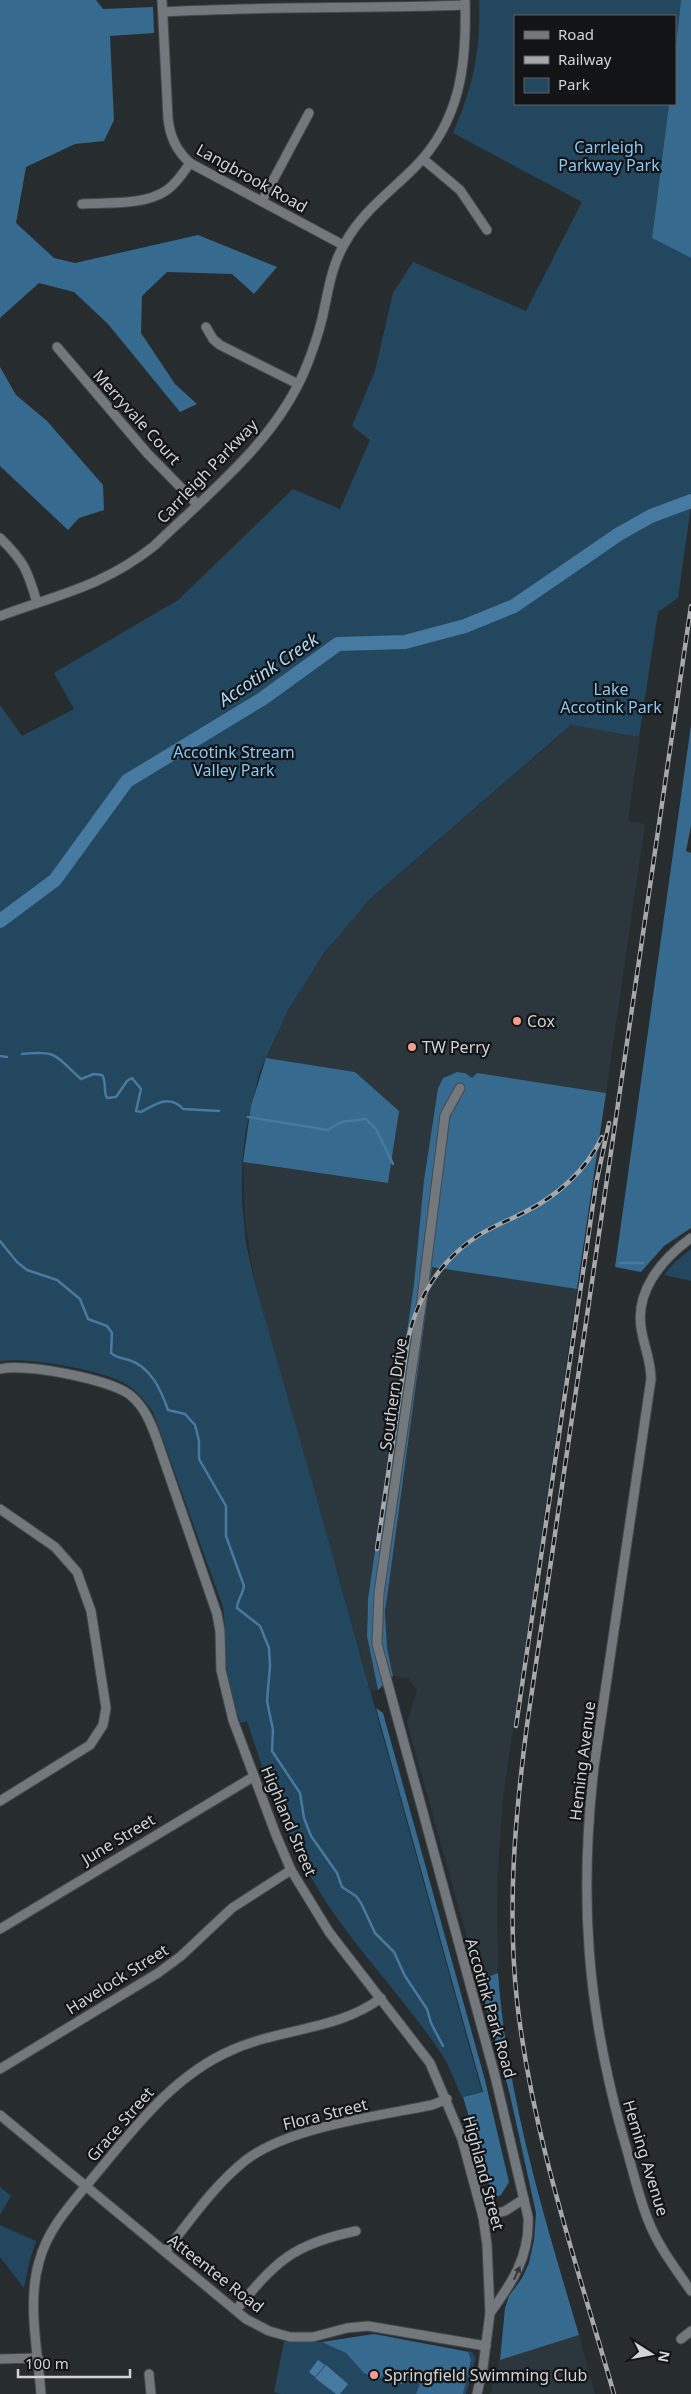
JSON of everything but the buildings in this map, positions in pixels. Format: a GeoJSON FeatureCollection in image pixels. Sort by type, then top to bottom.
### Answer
{"type":"FeatureCollection","features":[{"type":"Feature","properties":{"kind":"street","name":"Langbrook Road"},"geometry":{"type":"LineString","coordinates":[[162,0],[170,131],[177,149],[190,163],[343,245]]}},
{"type":"Feature","properties":{"kind":"street"},"geometry":{"type":"LineString","coordinates":[[163,12],[242,8],[370,8],[465,2]]}},
{"type":"Feature","properties":{"kind":"street","name":"Carrleigh Parkway"},"geometry":{"type":"LineString","coordinates":[[0,616],[76,591],[119,571],[154,546],[261,440],[284,409],[298,384],[316,340],[328,286],[343,245],[369,210],[423,159],[445,124],[459,87],[466,49],[465,2]]}},
{"type":"Feature","properties":{"kind":"street"},"geometry":{"type":"LineString","coordinates":[[262,201],[309,113]]}},
{"type":"Feature","properties":{"kind":"street"},"geometry":{"type":"LineString","coordinates":[[423,159],[460,190],[487,230]]}},
{"type":"Feature","properties":{"kind":"street"},"geometry":{"type":"LineString","coordinates":[[82,204],[145,199],[156,196],[172,186],[190,163]]}},
{"type":"Feature","properties":{"kind":"street"},"geometry":{"type":"LineString","coordinates":[[206,328],[213,339],[220,345],[298,384]]}},
{"type":"Feature","properties":{"kind":"street","name":"Merryvale Court"},"geometry":{"type":"LineString","coordinates":[[57,347],[147,453],[197,504]]}},
{"type":"Feature","properties":{"kind":"street"},"geometry":{"type":"LineString","coordinates":[[0,538],[17,554],[24,565],[37,603]]}},
{"type":"Feature","properties":{"kind":"street","name":"Southern Drive"},"geometry":{"type":"LineString","coordinates":[[394,1706],[377,1644],[379,1593],[422,1299],[445,1115],[460,1088]]}},
{"type":"Feature","properties":{"kind":"street","name":"Heming Avenue"},"geometry":{"type":"LineString","coordinates":[[691,1238],[671,1254],[655,1273],[642,1302],[641,1326],[650,1359],[651,1379],[594,1767],[589,1811],[586,1885],[592,1995],[610,2088],[647,2218],[661,2247],[691,2291]]}},
{"type":"Feature","properties":{"kind":"street","name":"Highland Street"},"geometry":{"type":"LineString","coordinates":[[0,1369],[27,1367],[111,1385],[130,1395],[146,1415],[157,1440],[217,1614],[224,1691],[253,1777],[291,1870],[329,1932],[425,2054],[447,2098],[462,2139],[483,2217],[490,2313],[477,2394]]}},
{"type":"Feature","properties":{"kind":"street"},"geometry":{"type":"LineString","coordinates":[[0,1509],[55,1547],[77,1572],[91,1611],[106,1708],[103,1725],[90,1745],[0,1801]]}},
{"type":"Feature","properties":{"kind":"street","name":"Accotink Park Road"},"geometry":{"type":"LineString","coordinates":[[394,1706],[494,2076],[524,2200],[528,2226],[525,2253],[513,2282],[490,2313]]}},
{"type":"Feature","properties":{"kind":"street","name":"June Street"},"geometry":{"type":"LineString","coordinates":[[0,1929],[253,1777]]}},
{"type":"Feature","properties":{"kind":"street","name":"Havelock Street"},"geometry":{"type":"LineString","coordinates":[[0,2069],[158,1973],[182,1956],[232,1908],[291,1870]]}},
{"type":"Feature","properties":{"kind":"street","name":"Grace Street"},"geometry":{"type":"LineString","coordinates":[[41,2394],[34,2294],[38,2265],[46,2242],[55,2226],[154,2105],[203,2065],[232,2050],[260,2038],[352,2016],[381,1998]]}},
{"type":"Feature","properties":{"kind":"street","name":"Flora Street"},"geometry":{"type":"LineString","coordinates":[[165,2252],[229,2175],[247,2159],[267,2147],[307,2132],[432,2105],[447,2098]]}},
{"type":"Feature","properties":{"kind":"street","name":"Atteentee Road"},"geometry":{"type":"LineString","coordinates":[[0,2115],[246,2319],[269,2331],[290,2337],[313,2337],[348,2328],[368,2326],[486,2346]]}},
{"type":"Feature","properties":{"kind":"street"},"geometry":{"type":"LineString","coordinates":[[483,2217],[505,2211],[524,2200]]}},
{"type":"Feature","properties":{"kind":"street"},"geometry":{"type":"LineString","coordinates":[[236,2310],[271,2269],[291,2253],[320,2239],[356,2231]]}},
{"type":"Feature","properties":{"kind":"street"},"geometry":{"type":"LineString","coordinates":[[680,2339],[691,2331]]}},
{"type":"Feature","properties":{"kind":"street"},"geometry":{"type":"LineString","coordinates":[[0,2360],[38,2358]]}},
{"type":"Feature","properties":{"kind":"street"},"geometry":{"type":"LineString","coordinates":[[149,2374],[151,2394]]}},
{"type":"Feature","properties":{"kind":"shaded area"},"geometry":{"type":"Polygon","coordinates":[[[0,0],[96,0],[103,9],[153,7],[154,33],[110,36],[114,120],[104,141],[75,144],[26,167],[16,223],[54,258],[75,263],[198,235],[277,267],[254,294],[232,274],[167,272],[142,296],[141,333],[175,384],[197,404],[180,412],[108,324],[74,292],[39,283],[0,318],[0,0]]]}},
{"type":"Feature","properties":{"kind":"shaded area"},"geometry":{"type":"Polygon","coordinates":[[[681,0],[691,0],[691,258],[652,238],[669,105],[676,105],[676,45],[681,0]]]}},
{"type":"Feature","properties":{"kind":"shaded area"},"geometry":{"type":"Polygon","coordinates":[[[0,367],[16,395],[47,421],[103,485],[104,510],[79,518],[68,530],[0,466],[0,367]]]}},
{"type":"Feature","properties":{"kind":"shaded area"},"geometry":{"type":"Polygon","coordinates":[[[572,725],[640,737],[628,821],[645,824],[606,1093],[477,1073],[472,1079],[465,1073],[457,1072],[445,1076],[438,1086],[424,1180],[414,1284],[367,1609],[367,1636],[378,1690],[371,1691],[255,1283],[245,1223],[243,1162],[388,1183],[355,1072],[266,1058],[287,1012],[304,983],[335,939],[359,911],[376,894],[572,725]]]}},
{"type":"Feature","properties":{"kind":"shaded area"},"geometry":{"type":"Polygon","coordinates":[[[691,725],[691,826],[686,851],[691,853],[691,1228],[664,1246],[641,1272],[615,1267],[691,725]]]}},
{"type":"Feature","properties":{"kind":"shaded area"},"geometry":{"type":"Polygon","coordinates":[[[266,1058],[355,1072],[399,1111],[388,1183],[243,1162],[251,1106],[266,1058]]]}},
{"type":"Feature","properties":{"kind":"shaded area"},"geometry":{"type":"Polygon","coordinates":[[[457,1072],[465,1073],[472,1078],[477,1073],[606,1093],[577,1289],[432,1267],[385,1612],[387,1648],[393,1676],[378,1690],[367,1636],[368,1599],[414,1284],[424,1180],[438,1088],[443,1078],[457,1072]]]}},
{"type":"Feature","properties":{"kind":"shaded area"},"geometry":{"type":"Polygon","coordinates":[[[432,1266],[577,1289],[503,1798],[497,1884],[498,1973],[479,1980],[407,1723],[417,1690],[408,1678],[393,1676],[385,1627],[386,1603],[432,1266]]]}},
{"type":"Feature","properties":{"kind":"shaded area"},"geometry":{"type":"Polygon","coordinates":[[[376,1708],[383,1713],[485,2080],[509,2182],[501,2195],[493,2198],[463,2097],[483,2092],[376,1708]]]}},
{"type":"Feature","properties":{"kind":"shaded area"},"geometry":{"type":"Polygon","coordinates":[[[498,1973],[503,2020],[518,2111],[540,2201],[579,2335],[500,2360],[505,2308],[509,2296],[522,2278],[529,2263],[534,2240],[536,2213],[510,2095],[479,1980],[498,1973]]]}},
{"type":"Feature","properties":{"kind":"shaded area"},"geometry":{"type":"Polygon","coordinates":[[[374,2334],[468,2352],[471,2360],[463,2394],[416,2394],[420,2384],[412,2379],[401,2384],[384,2375],[379,2379],[364,2373],[346,2353],[322,2342],[374,2334]]]}},
{"type":"Feature","properties":{"kind":"shaded area"},"geometry":{"type":"Polygon","coordinates":[[[579,2335],[595,2394],[490,2394],[500,2360],[579,2335]]]}},
{"type":"Feature","properties":{"kind":"shaded area"},"geometry":{"type":"Polygon","coordinates":[[[318,2360],[325,2365],[315,2377],[309,2372],[318,2360]]]}},
{"type":"Feature","properties":{"kind":"shaded area"},"geometry":{"type":"Polygon","coordinates":[[[326,2365],[348,2384],[340,2394],[336,2394],[315,2378],[326,2365]]]}},
{"type":"Feature","properties":{"kind":"green space","name":"Accotink Stream Valley Park"},"geometry":{"type":"Polygon","coordinates":[[[479,0],[681,0],[676,44],[676,15],[514,15],[514,105],[669,105],[652,238],[691,258],[691,506],[678,598],[658,612],[639,737],[571,725],[370,899],[324,953],[288,1010],[260,1071],[246,1129],[242,1162],[242,1203],[246,1243],[254,1280],[482,2092],[462,2097],[441,2053],[414,2015],[341,1924],[314,1883],[291,1839],[263,1769],[247,1721],[241,1723],[232,1699],[226,1666],[223,1607],[153,1412],[136,1391],[111,1377],[44,1362],[0,1361],[0,705],[22,736],[74,709],[54,673],[178,600],[293,489],[340,509],[370,440],[352,426],[375,371],[393,293],[413,262],[526,311],[582,202],[453,133],[471,84],[477,53],[479,0]]]}},
{"type":"Feature","properties":{"kind":"green space"},"geometry":{"type":"Polygon","coordinates":[[[691,1249],[691,1281],[664,1275],[676,1261],[691,1249]]]}},
{"type":"Feature","properties":{"kind":"green space"},"geometry":{"type":"Polygon","coordinates":[[[0,2187],[11,2196],[0,2215],[0,2187]]]}},
{"type":"Feature","properties":{"kind":"green space"},"geometry":{"type":"Polygon","coordinates":[[[0,2225],[36,2241],[24,2288],[0,2257],[0,2225]]]}},
{"type":"Feature","properties":{"kind":"green space","name":"Springfield Swimming Club"},"geometry":{"type":"Polygon","coordinates":[[[374,2334],[472,2352],[476,2358],[466,2394],[281,2394],[274,2392],[284,2342],[323,2342],[374,2334]]]}},
{"type":"Feature","properties":{"kind":"waterway","name":"Accotink Creek"},"geometry":{"type":"LineString","coordinates":[[0,921],[55,880],[127,781],[262,699],[338,644],[405,642],[465,626],[514,606],[619,534],[651,516],[691,501]]}},
{"type":"Feature","properties":{"kind":"waterway"},"geometry":{"type":"LineString","coordinates":[[22,1054],[43,1053],[56,1056],[81,1079],[94,1074],[102,1075],[107,1098],[116,1097],[127,1081],[132,1078],[141,1089],[136,1111],[141,1112],[168,1101],[178,1104],[183,1109],[219,1111]]}},
{"type":"Feature","properties":{"kind":"waterway"},"geometry":{"type":"LineString","coordinates":[[0,1056],[7,1057]]}},
{"type":"Feature","properties":{"kind":"waterway"},"geometry":{"type":"LineString","coordinates":[[248,1117],[328,1130],[341,1122],[366,1119],[376,1129],[393,1164]]}},
{"type":"Feature","properties":{"kind":"waterway"},"geometry":{"type":"LineString","coordinates":[[0,1241],[17,1262],[27,1270],[57,1280],[80,1299],[88,1319],[107,1326],[112,1333],[111,1353],[117,1357],[137,1363],[143,1368],[154,1380],[168,1410],[185,1414],[195,1425],[199,1441],[199,1459],[226,1506],[226,1536],[244,1586],[237,1608],[260,1626],[269,1648],[270,1666],[267,1701],[273,1730],[272,1751],[300,1793],[304,1818],[311,1836],[337,1873],[342,1887],[356,1896],[375,1933],[394,1952],[405,1976],[427,2009],[431,2023],[443,2046]]}},
{"type":"Feature","properties":{"kind":"waterway"},"geometry":{"type":"LineString","coordinates":[[620,1263],[643,1263]]}},
{"type":"Feature","properties":{"kind":"railway"},"geometry":{"type":"LineString","coordinates":[[614,2394],[557,2199],[533,2101],[524,2051],[514,1966],[514,1863],[527,1725],[691,606]]}},
{"type":"Feature","properties":{"kind":"railway"},"geometry":{"type":"LineString","coordinates":[[516,1726],[596,1184],[609,1123]]}},
{"type":"Feature","properties":{"kind":"railway"},"geometry":{"type":"LineString","coordinates":[[377,1549],[408,1339],[417,1309],[424,1295],[441,1269],[463,1247],[487,1230],[535,1207],[569,1182],[588,1161],[602,1137]]}},
{"type":"Feature","properties":{"kind":"place","name":"Cox"},"geometry":{"type":"Point","coordinates":[517,1021]}},
{"type":"Feature","properties":{"kind":"place","name":"TW Perry"},"geometry":{"type":"Point","coordinates":[412,1047]}},
{"type":"Feature","properties":{"kind":"place","name":"Springfield Swimming Club"},"geometry":{"type":"Point","coordinates":[374,2375]}},
{"type":"Feature","properties":{"kind":"park label","name":"Carrleigh Parkway Park"},"geometry":{"type":"Point","coordinates":[609,156]}},
{"type":"Feature","properties":{"kind":"park label","name":"Lake Accotink Park"},"geometry":{"type":"Point","coordinates":[611,698]}}]}
